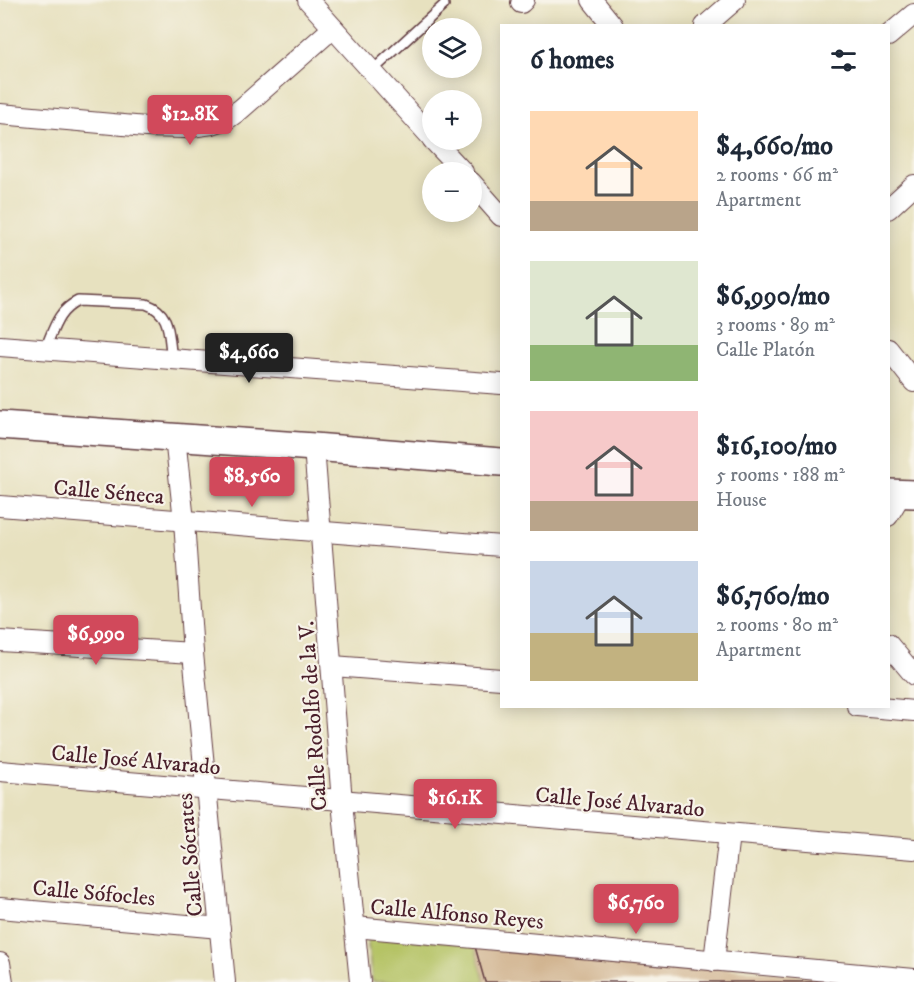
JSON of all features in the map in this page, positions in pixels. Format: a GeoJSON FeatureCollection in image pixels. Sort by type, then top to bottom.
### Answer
{"type":"FeatureCollection","features":[{"type":"Feature","properties":{"kind":"street"},"geometry":{"type":"LineString","coordinates":[[308,0],[422,127]]}},
{"type":"Feature","properties":{"kind":"street"},"geometry":{"type":"LineString","coordinates":[[592,0],[612,24]]}},
{"type":"Feature","properties":{"kind":"street"},"geometry":{"type":"LineString","coordinates":[[707,24],[735,0]]}},
{"type":"Feature","properties":{"kind":"street"},"geometry":{"type":"LineString","coordinates":[[890,34],[914,14]]}},
{"type":"Feature","properties":{"kind":"street"},"geometry":{"type":"LineString","coordinates":[[0,114],[146,128],[183,128],[212,124],[242,109],[333,28]]}},
{"type":"Feature","properties":{"kind":"street"},"geometry":{"type":"LineString","coordinates":[[443,150],[453,162]]}},
{"type":"Feature","properties":{"kind":"street"},"geometry":{"type":"LineString","coordinates":[[890,208],[912,191]]}},
{"type":"Feature","properties":{"kind":"street"},"geometry":{"type":"LineString","coordinates":[[482,194],[500,215]]}},
{"type":"Feature","properties":{"kind":"street"},"geometry":{"type":"LineString","coordinates":[[0,346],[500,384]]}},
{"type":"Feature","properties":{"kind":"street"},"geometry":{"type":"LineString","coordinates":[[890,352],[914,382]]}},
{"type":"Feature","properties":{"kind":"street"},"geometry":{"type":"LineString","coordinates":[[0,425],[500,462]]}},
{"type":"Feature","properties":{"kind":"street","name":"Calle Sócrates"},"geometry":{"type":"LineString","coordinates":[[175,437],[184,522],[193,653],[225,982]]}},
{"type":"Feature","properties":{"kind":"street","name":"Calle Rodolfo de la V."},"geometry":{"type":"LineString","coordinates":[[314,447],[342,802],[360,982]]}},
{"type":"Feature","properties":{"kind":"street","name":"Calle Séneca"},"geometry":{"type":"LineString","coordinates":[[0,506],[500,546]]}},
{"type":"Feature","properties":{"kind":"street"},"geometry":{"type":"LineString","coordinates":[[0,641],[193,653]]}},
{"type":"Feature","properties":{"kind":"street"},"geometry":{"type":"LineString","coordinates":[[890,646],[914,675]]}},
{"type":"Feature","properties":{"kind":"street"},"geometry":{"type":"LineString","coordinates":[[333,666],[500,679]]}},
{"type":"Feature","properties":{"kind":"street"},"geometry":{"type":"LineString","coordinates":[[880,708],[914,711]]}},
{"type":"Feature","properties":{"kind":"street","name":"Calle José Alvarado"},"geometry":{"type":"LineString","coordinates":[[0,771],[342,802],[914,849]]}},
{"type":"Feature","properties":{"kind":"street"},"geometry":{"type":"LineString","coordinates":[[714,961],[729,834]]}},
{"type":"Feature","properties":{"kind":"street","name":"Calle Sófocles"},"geometry":{"type":"LineString","coordinates":[[0,908],[220,928]]}},
{"type":"Feature","properties":{"kind":"street","name":"Calle Alfonso Reyes"},"geometry":{"type":"LineString","coordinates":[[355,927],[900,980]]}},
{"type":"Feature","properties":{"kind":"street"},"geometry":{"type":"LineString","coordinates":[[0,963],[3,982]]}},
{"type":"Feature","properties":{"kind":"lane"},"geometry":{"type":"LineString","coordinates":[[372,71],[444,5]]}},
{"type":"Feature","properties":{"kind":"lane"},"geometry":{"type":"LineString","coordinates":[[45,349],[61,313],[69,305],[78,301],[146,304],[156,307],[165,315],[172,359]]}},
{"type":"Feature","properties":{"kind":"green space"},"geometry":{"type":"Polygon","coordinates":[[[367,936],[474,943],[485,982],[372,982],[367,936]]]}},
{"type":"Feature","properties":{"kind":"building"},"geometry":{"type":"Polygon","coordinates":[[[474,943],[861,982],[485,982],[474,943]]]}}]}
